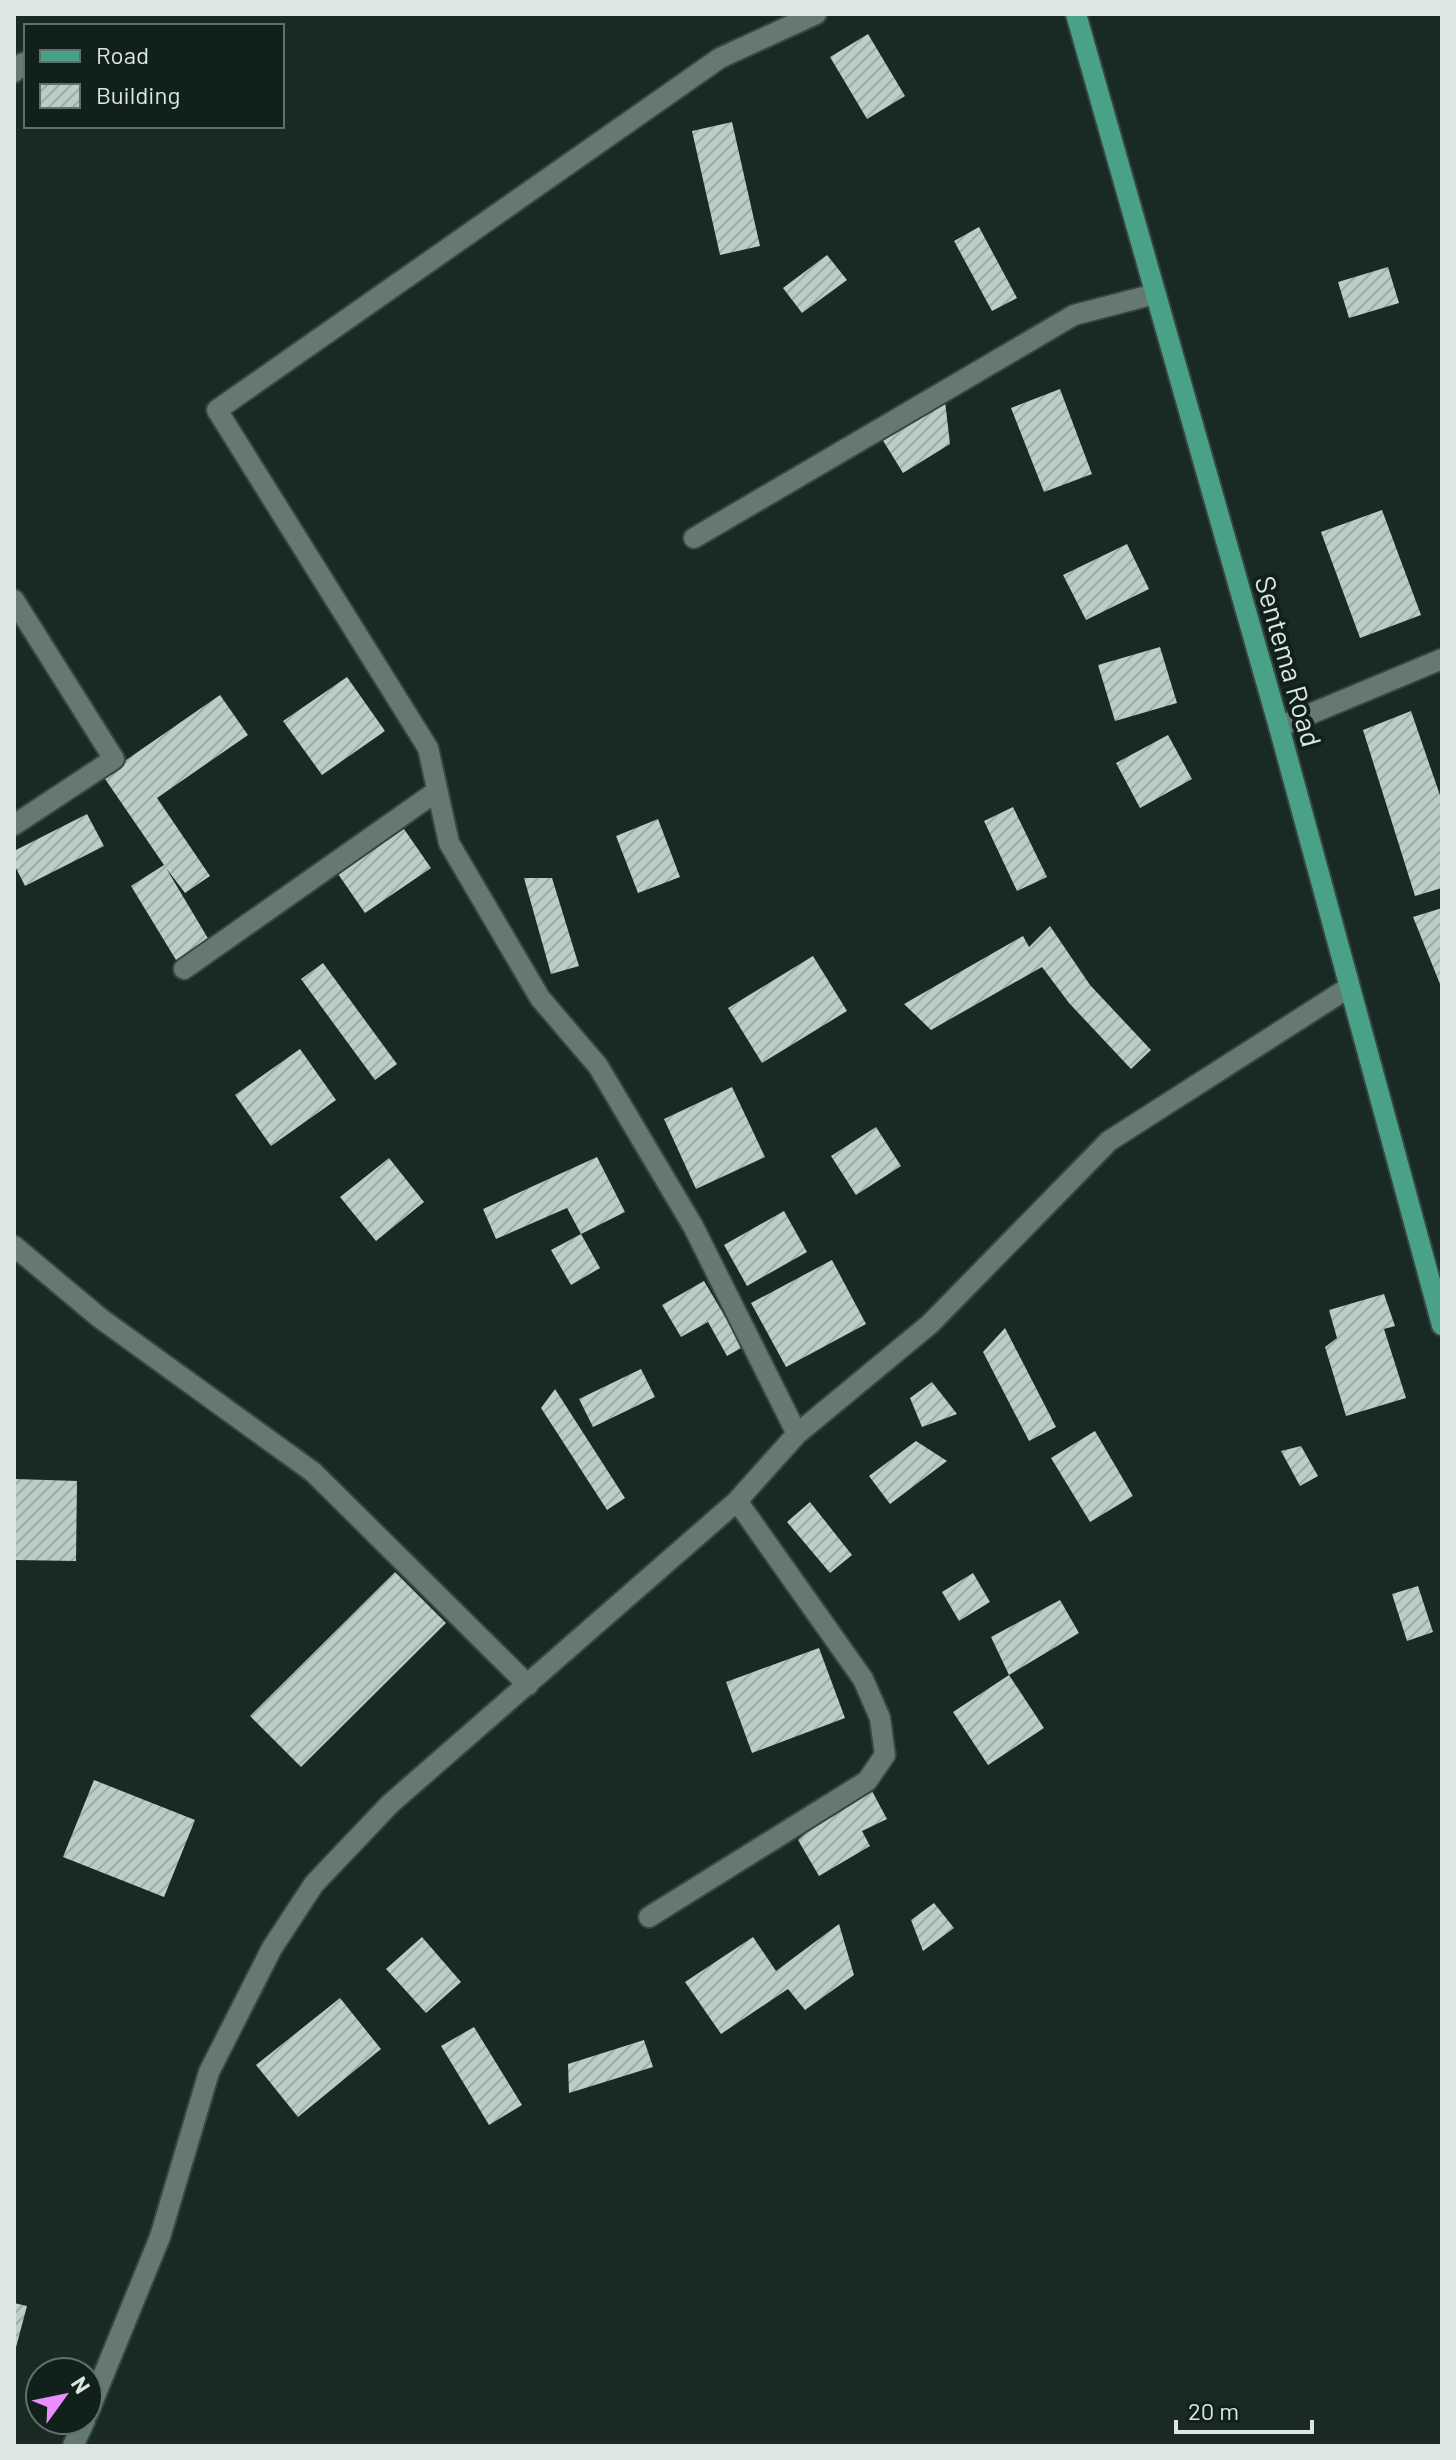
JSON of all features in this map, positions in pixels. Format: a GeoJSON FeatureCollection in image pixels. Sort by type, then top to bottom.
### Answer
{"type":"FeatureCollection","features":[{"type":"Feature","properties":{"kind":"main road","name":"Sentema Road"},"geometry":{"type":"LineString","coordinates":[[1076,14],[1279,727],[1442,1325]]}},
{"type":"Feature","properties":{"kind":"street"},"geometry":{"type":"LineString","coordinates":[[797,1434],[693,1226],[598,1066],[540,998],[449,843],[428,748],[217,410],[720,58],[816,14]]}},
{"type":"Feature","properties":{"kind":"street"},"geometry":{"type":"LineString","coordinates":[[694,538],[1074,315],[1155,294]]}},
{"type":"Feature","properties":{"kind":"street"},"geometry":{"type":"LineString","coordinates":[[14,600],[114,759],[14,825]]}},
{"type":"Feature","properties":{"kind":"street"},"geometry":{"type":"LineString","coordinates":[[1279,727],[1442,659]]}},
{"type":"Feature","properties":{"kind":"street"},"geometry":{"type":"LineString","coordinates":[[184,969],[437,791]]}},
{"type":"Feature","properties":{"kind":"street"},"geometry":{"type":"LineString","coordinates":[[104,2374],[160,2237],[209,2072],[272,1948],[314,1884],[390,1804],[737,1501],[797,1434],[930,1324],[1109,1141],[1348,988]]}},
{"type":"Feature","properties":{"kind":"street"},"geometry":{"type":"LineString","coordinates":[[14,1246],[100,1318],[313,1472],[528,1685]]}},
{"type":"Feature","properties":{"kind":"street"},"geometry":{"type":"LineString","coordinates":[[649,1917],[867,1781],[885,1755],[880,1718],[863,1679],[737,1501]]}},
{"type":"Feature","properties":{"kind":"building"},"geometry":{"type":"Polygon","coordinates":[[[868,34],[905,96],[867,119],[830,57],[868,34]]]}},
{"type":"Feature","properties":{"kind":"building"},"geometry":{"type":"Polygon","coordinates":[[[732,122],[760,246],[720,255],[692,131],[732,122]]]}},
{"type":"Feature","properties":{"kind":"building"},"geometry":{"type":"Polygon","coordinates":[[[979,227],[1017,298],[992,311],[954,241],[979,227]]]}},
{"type":"Feature","properties":{"kind":"building"},"geometry":{"type":"Polygon","coordinates":[[[827,255],[847,280],[802,313],[783,288],[827,255]]]}},
{"type":"Feature","properties":{"kind":"building"},"geometry":{"type":"Polygon","coordinates":[[[1388,267],[1399,303],[1349,318],[1338,282],[1388,267]]]}},
{"type":"Feature","properties":{"kind":"building"},"geometry":{"type":"Polygon","coordinates":[[[1060,389],[1092,474],[1044,492],[1011,408],[1060,389]]]}},
{"type":"Feature","properties":{"kind":"building"},"geometry":{"type":"Polygon","coordinates":[[[945,401],[950,444],[903,473],[882,439],[945,401]]]}},
{"type":"Feature","properties":{"kind":"building"},"geometry":{"type":"Polygon","coordinates":[[[1382,510],[1421,615],[1360,638],[1321,532],[1382,510]]]}},
{"type":"Feature","properties":{"kind":"building"},"geometry":{"type":"Polygon","coordinates":[[[1127,544],[1149,589],[1086,620],[1063,575],[1127,544]]]}},
{"type":"Feature","properties":{"kind":"building"},"geometry":{"type":"Polygon","coordinates":[[[1160,647],[1177,703],[1115,721],[1098,665],[1160,647]]]}},
{"type":"Feature","properties":{"kind":"building"},"geometry":{"type":"Polygon","coordinates":[[[347,677],[385,731],[322,775],[283,721],[347,677]]]}},
{"type":"Feature","properties":{"kind":"building"},"geometry":{"type":"Polygon","coordinates":[[[220,695],[248,735],[157,798],[210,876],[185,893],[166,868],[209,940],[176,960],[131,886],[164,865],[103,776],[220,695]]]}},
{"type":"Feature","properties":{"kind":"building"},"geometry":{"type":"Polygon","coordinates":[[[1411,711],[1442,801],[1442,888],[1415,896],[1363,730],[1411,711]]]}},
{"type":"Feature","properties":{"kind":"building"},"geometry":{"type":"Polygon","coordinates":[[[1168,735],[1192,779],[1140,808],[1116,763],[1168,735]]]}},
{"type":"Feature","properties":{"kind":"building"},"geometry":{"type":"Polygon","coordinates":[[[1013,807],[1047,877],[1017,891],[984,821],[1013,807]]]}},
{"type":"Feature","properties":{"kind":"building"},"geometry":{"type":"Polygon","coordinates":[[[87,814],[104,846],[25,886],[14,864],[14,851],[87,814]]]}},
{"type":"Feature","properties":{"kind":"building"},"geometry":{"type":"Polygon","coordinates":[[[658,819],[680,877],[638,893],[616,836],[658,819]]]}},
{"type":"Feature","properties":{"kind":"building"},"geometry":{"type":"Polygon","coordinates":[[[404,829],[431,868],[365,913],[338,874],[404,829]]]}},
{"type":"Feature","properties":{"kind":"building"},"geometry":{"type":"Polygon","coordinates":[[[524,878],[552,878],[579,966],[551,974],[524,878]]]}},
{"type":"Feature","properties":{"kind":"building"},"geometry":{"type":"Polygon","coordinates":[[[1442,908],[1442,989],[1413,917],[1442,908]]]}},
{"type":"Feature","properties":{"kind":"building"},"geometry":{"type":"Polygon","coordinates":[[[1050,926],[1090,985],[1151,1050],[1131,1069],[1069,1003],[1042,967],[931,1030],[904,1004],[1023,936],[1029,947],[1050,926]]]}},
{"type":"Feature","properties":{"kind":"building"},"geometry":{"type":"Polygon","coordinates":[[[813,956],[847,1011],[762,1063],[728,1008],[813,956]]]}},
{"type":"Feature","properties":{"kind":"building"},"geometry":{"type":"Polygon","coordinates":[[[323,963],[397,1064],[375,1080],[301,979],[323,963]]]}},
{"type":"Feature","properties":{"kind":"building"},"geometry":{"type":"Polygon","coordinates":[[[300,1049],[336,1100],[271,1146],[235,1095],[300,1049]]]}},
{"type":"Feature","properties":{"kind":"building"},"geometry":{"type":"Polygon","coordinates":[[[732,1087],[765,1157],[696,1189],[664,1119],[732,1087]]]}},
{"type":"Feature","properties":{"kind":"building"},"geometry":{"type":"Polygon","coordinates":[[[876,1127],[901,1166],[856,1195],[831,1156],[876,1127]]]}},
{"type":"Feature","properties":{"kind":"building"},"geometry":{"type":"Polygon","coordinates":[[[597,1157],[625,1212],[581,1234],[567,1208],[496,1239],[483,1209],[597,1157]]]}},
{"type":"Feature","properties":{"kind":"building"},"geometry":{"type":"Polygon","coordinates":[[[389,1158],[424,1202],[376,1241],[340,1197],[389,1158]]]}},
{"type":"Feature","properties":{"kind":"building"},"geometry":{"type":"Polygon","coordinates":[[[784,1211],[807,1252],[747,1286],[724,1245],[784,1211]]]}},
{"type":"Feature","properties":{"kind":"building"},"geometry":{"type":"Polygon","coordinates":[[[581,1234],[600,1268],[571,1285],[551,1250],[581,1234]]]}},
{"type":"Feature","properties":{"kind":"building"},"geometry":{"type":"Polygon","coordinates":[[[832,1260],[866,1324],[786,1367],[751,1303],[832,1260]]]}},
{"type":"Feature","properties":{"kind":"building"},"geometry":{"type":"Polygon","coordinates":[[[704,1281],[743,1347],[727,1356],[708,1322],[681,1337],[662,1305],[704,1281]]]}},
{"type":"Feature","properties":{"kind":"building"},"geometry":{"type":"Polygon","coordinates":[[[1384,1294],[1395,1326],[1384,1329],[1406,1398],[1346,1416],[1325,1347],[1337,1338],[1329,1310],[1384,1294]]]}},
{"type":"Feature","properties":{"kind":"building"},"geometry":{"type":"Polygon","coordinates":[[[1005,1328],[1056,1427],[1029,1441],[983,1352],[1005,1328]]]}},
{"type":"Feature","properties":{"kind":"building"},"geometry":{"type":"Polygon","coordinates":[[[641,1369],[655,1397],[593,1427],[579,1399],[641,1369]]]}},
{"type":"Feature","properties":{"kind":"building"},"geometry":{"type":"Polygon","coordinates":[[[932,1382],[957,1414],[922,1427],[910,1398],[932,1382]]]}},
{"type":"Feature","properties":{"kind":"building"},"geometry":{"type":"Polygon","coordinates":[[[555,1389],[625,1498],[607,1510],[541,1408],[555,1389]]]}},
{"type":"Feature","properties":{"kind":"building"},"geometry":{"type":"Polygon","coordinates":[[[1095,1431],[1133,1496],[1090,1522],[1051,1458],[1095,1431]]]}},
{"type":"Feature","properties":{"kind":"building"},"geometry":{"type":"Polygon","coordinates":[[[916,1441],[947,1461],[890,1504],[869,1476],[916,1441]]]}},
{"type":"Feature","properties":{"kind":"building"},"geometry":{"type":"Polygon","coordinates":[[[1301,1446],[1318,1476],[1300,1486],[1281,1451],[1301,1446]]]}},
{"type":"Feature","properties":{"kind":"building"},"geometry":{"type":"Polygon","coordinates":[[[16,1479],[77,1481],[76,1561],[16,1560],[16,1479]]]}},
{"type":"Feature","properties":{"kind":"building"},"geometry":{"type":"Polygon","coordinates":[[[810,1502],[852,1555],[830,1573],[787,1522],[810,1502]]]}},
{"type":"Feature","properties":{"kind":"building"},"geometry":{"type":"Polygon","coordinates":[[[395,1572],[446,1623],[301,1767],[250,1716],[395,1572]]]}},
{"type":"Feature","properties":{"kind":"building"},"geometry":{"type":"Polygon","coordinates":[[[973,1573],[990,1602],[959,1621],[942,1592],[973,1573]]]}},
{"type":"Feature","properties":{"kind":"building"},"geometry":{"type":"Polygon","coordinates":[[[1418,1586],[1433,1632],[1407,1641],[1392,1594],[1418,1586]]]}},
{"type":"Feature","properties":{"kind":"building"},"geometry":{"type":"Polygon","coordinates":[[[1060,1600],[1079,1633],[1009,1675],[991,1637],[1060,1600]]]}},
{"type":"Feature","properties":{"kind":"building"},"geometry":{"type":"Polygon","coordinates":[[[819,1648],[845,1718],[752,1753],[726,1682],[819,1648]]]}},
{"type":"Feature","properties":{"kind":"building"},"geometry":{"type":"Polygon","coordinates":[[[1009,1675],[1044,1728],[988,1765],[953,1712],[1009,1675]]]}},
{"type":"Feature","properties":{"kind":"building"},"geometry":{"type":"Polygon","coordinates":[[[94,1780],[195,1820],[164,1897],[63,1857],[94,1780]]]}},
{"type":"Feature","properties":{"kind":"building"},"geometry":{"type":"Polygon","coordinates":[[[872,1791],[887,1819],[862,1831],[870,1846],[819,1876],[798,1840],[826,1815],[872,1791]]]}},
{"type":"Feature","properties":{"kind":"building"},"geometry":{"type":"Polygon","coordinates":[[[934,1903],[954,1928],[923,1951],[911,1920],[934,1903]]]}},
{"type":"Feature","properties":{"kind":"building"},"geometry":{"type":"Polygon","coordinates":[[[839,1924],[854,1975],[805,2010],[788,1989],[721,2034],[685,1982],[753,1937],[776,1971],[839,1924]]]}},
{"type":"Feature","properties":{"kind":"building"},"geometry":{"type":"Polygon","coordinates":[[[422,1937],[461,1982],[426,2013],[386,1969],[422,1937]]]}},
{"type":"Feature","properties":{"kind":"building"},"geometry":{"type":"Polygon","coordinates":[[[340,1998],[381,2049],[298,2117],[256,2065],[340,1998]]]}},
{"type":"Feature","properties":{"kind":"building"},"geometry":{"type":"Polygon","coordinates":[[[474,2027],[522,2105],[489,2125],[441,2046],[474,2027]]]}},
{"type":"Feature","properties":{"kind":"building"},"geometry":{"type":"Polygon","coordinates":[[[644,2040],[653,2067],[569,2093],[568,2064],[644,2040]]]}},
{"type":"Feature","properties":{"kind":"building"},"geometry":{"type":"Polygon","coordinates":[[[14,2303],[27,2306],[15,2351],[14,2351],[14,2303]]]}}]}
